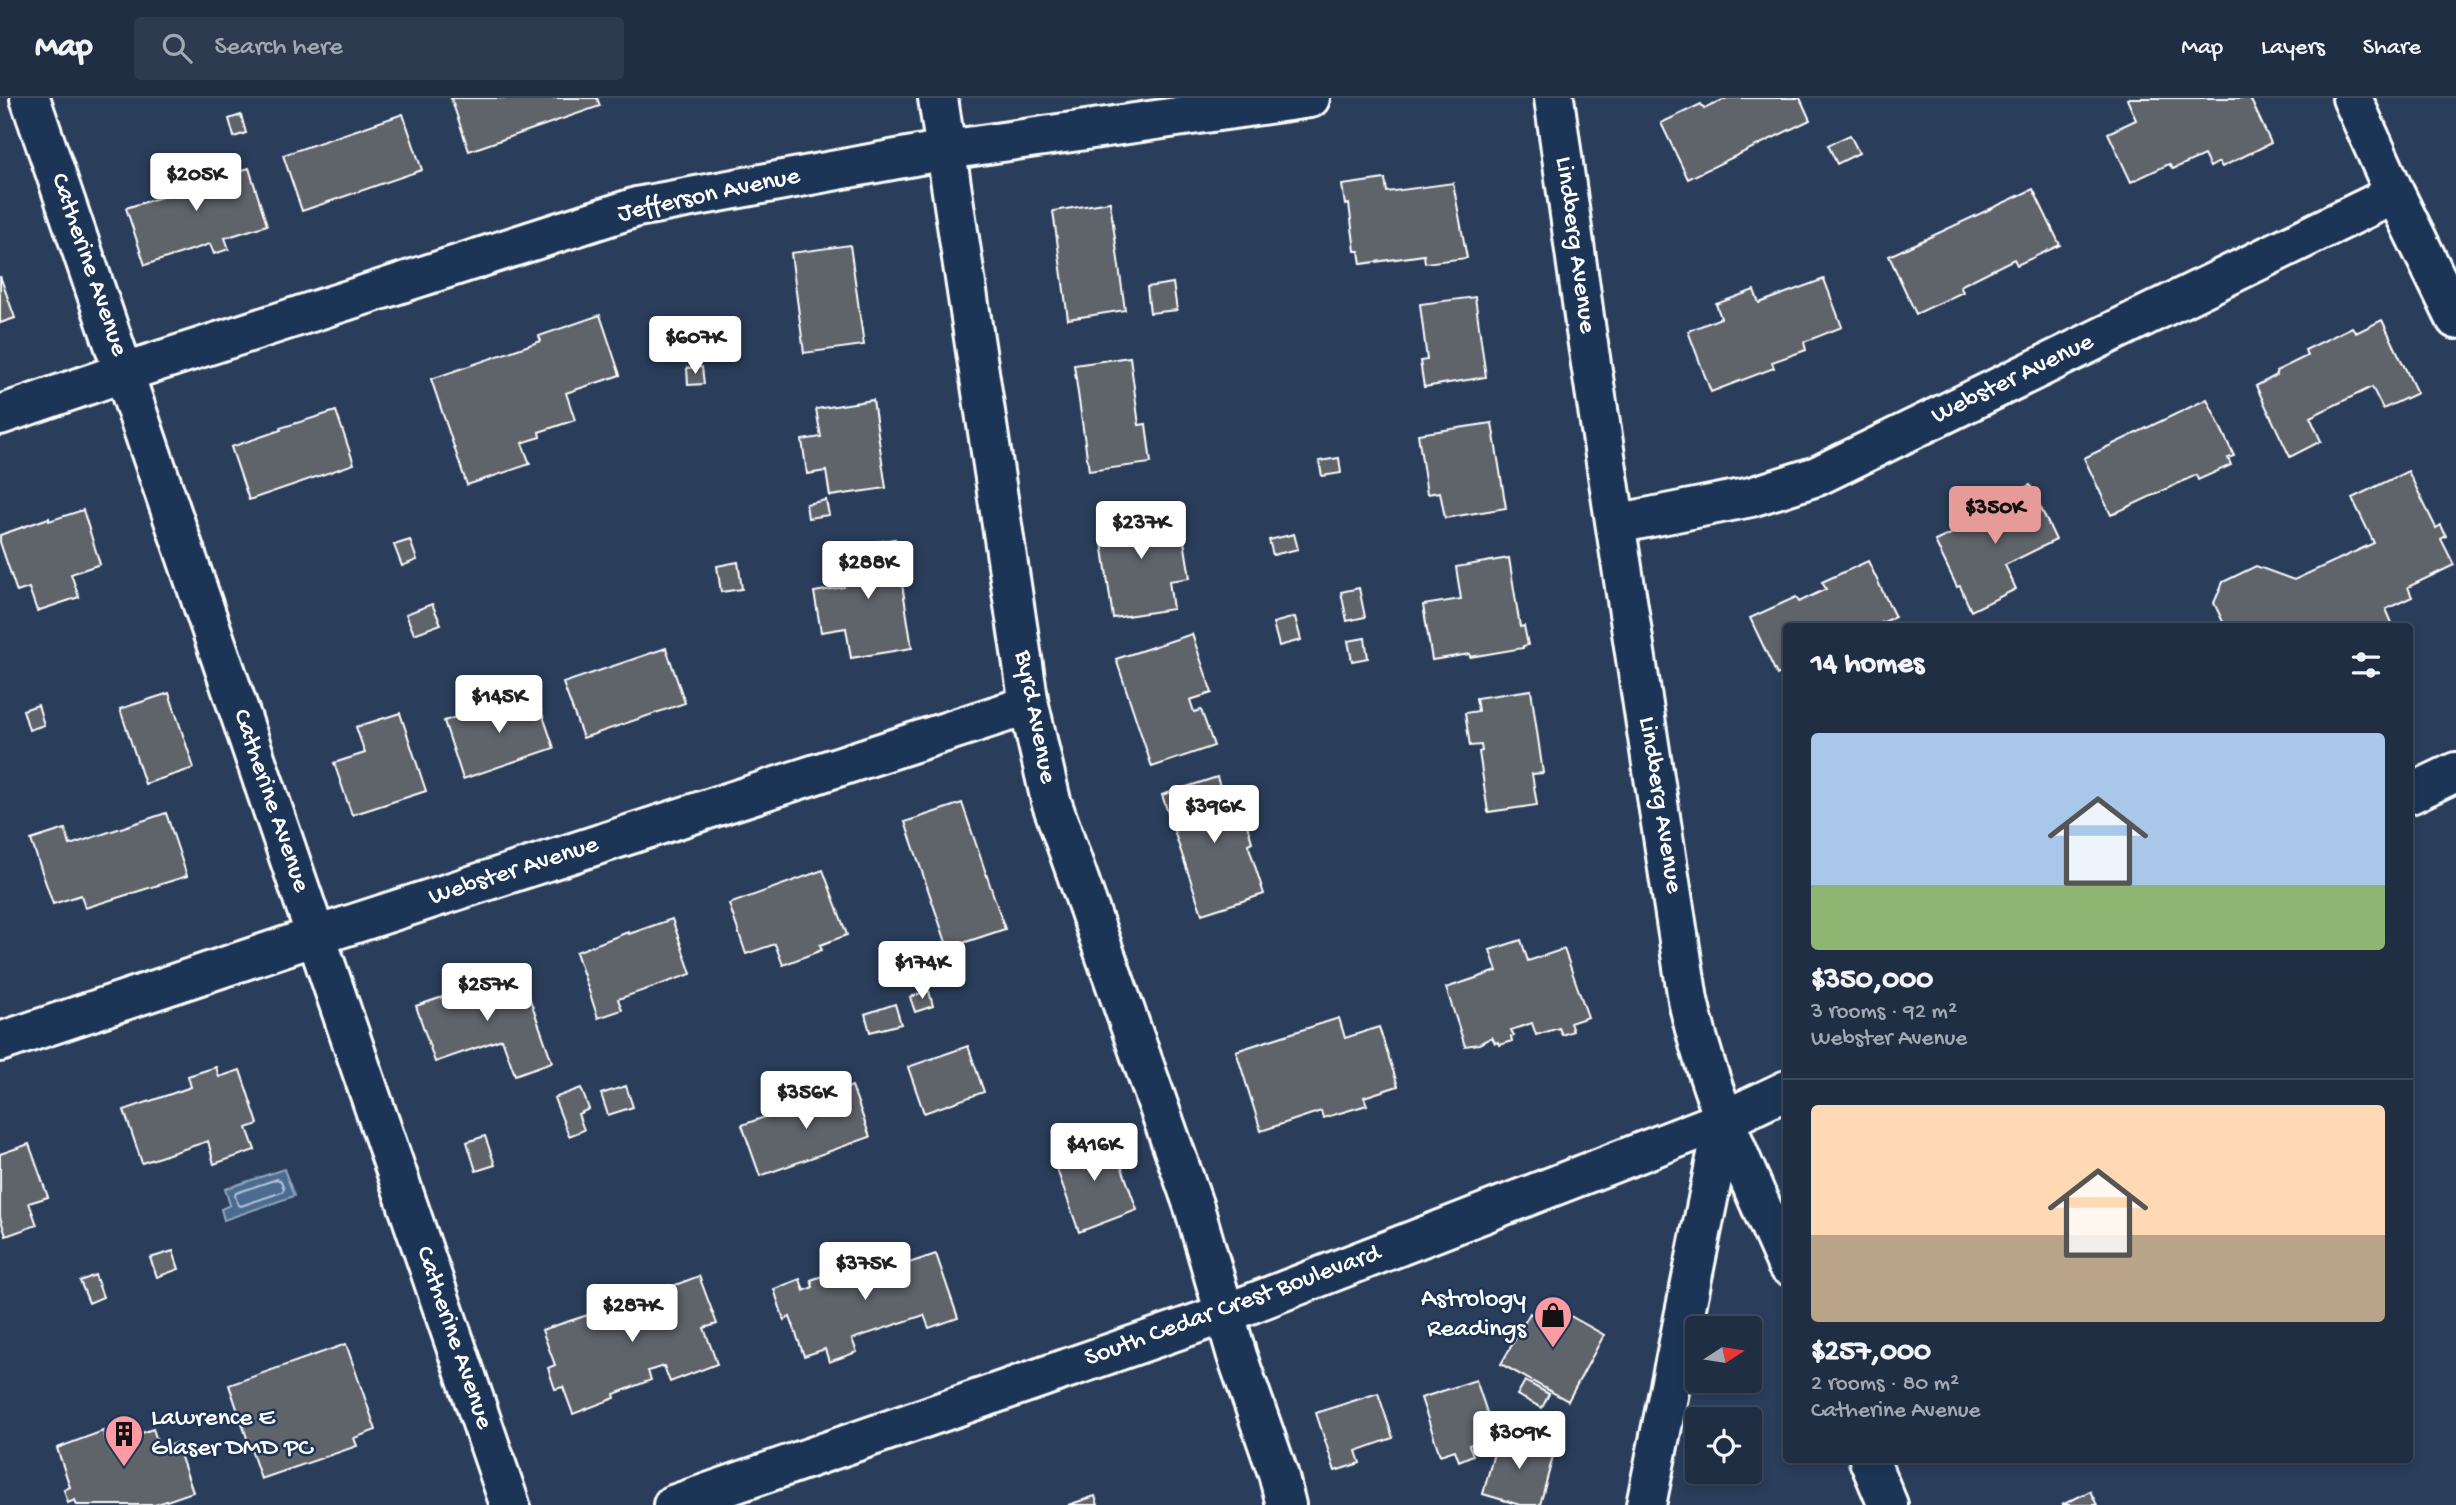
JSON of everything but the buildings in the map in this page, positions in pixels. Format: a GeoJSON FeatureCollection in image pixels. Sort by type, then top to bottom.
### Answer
{"type":"FeatureCollection","features":[{"type":"Feature","properties":{"kind":"street","name":"Catherine Avenue"},"geometry":{"type":"LineString","coordinates":[[30,98],[510,1505]]}},
{"type":"Feature","properties":{"kind":"street","name":"Byrd Avenue"},"geometry":{"type":"LineString","coordinates":[[938,98],[1029,705],[1051,801],[1194,1207],[1224,1314],[1274,1460],[1286,1505]]}},
{"type":"Feature","properties":{"kind":"street","name":"Jefferson Avenue"},"geometry":{"type":"LineString","coordinates":[[0,415],[125,372],[638,208],[946,150],[1311,98]]}},
{"type":"Feature","properties":{"kind":"street","name":"Lindberg Avenue"},"geometry":{"type":"LineString","coordinates":[[1554,98],[1688,1000],[1698,1046],[1724,1120],[1783,1256]]}},
{"type":"Feature","properties":{"kind":"street"},"geometry":{"type":"LineString","coordinates":[[2352,98],[2456,319]]}},
{"type":"Feature","properties":{"kind":"street","name":"Webster Avenue"},"geometry":{"type":"LineString","coordinates":[[1616,524],[1751,497],[1817,476],[2395,194]]}},
{"type":"Feature","properties":{"kind":"street","name":"Webster Avenue"},"geometry":{"type":"LineString","coordinates":[[0,1042],[316,936],[1029,705]]}},
{"type":"Feature","properties":{"kind":"street"},"geometry":{"type":"LineString","coordinates":[[2413,793],[2456,772]]}},
{"type":"Feature","properties":{"kind":"street","name":"South Cedar Crest Boulevard"},"geometry":{"type":"LineString","coordinates":[[673,1505],[1224,1314],[1724,1120],[1783,1092]]}},
{"type":"Feature","properties":{"kind":"street"},"geometry":{"type":"LineString","coordinates":[[1646,1505],[1724,1120]]}},
{"type":"Feature","properties":{"kind":"street"},"geometry":{"type":"LineString","coordinates":[[1870,1463],[1888,1505]]}},
{"type":"Feature","properties":{"kind":"water"},"geometry":{"type":"Polygon","coordinates":[[[284,1169],[294,1196],[224,1220],[221,1209],[230,1205],[225,1189],[284,1169]]]}},
{"type":"Feature","properties":{"kind":"place","name":"Astrology Readings"},"geometry":{"type":"Point","coordinates":[1553,1349]}},
{"type":"Feature","properties":{"kind":"place","name":"Lawrence E Glaser DMD PC"},"geometry":{"type":"Point","coordinates":[124,1468]}}]}
